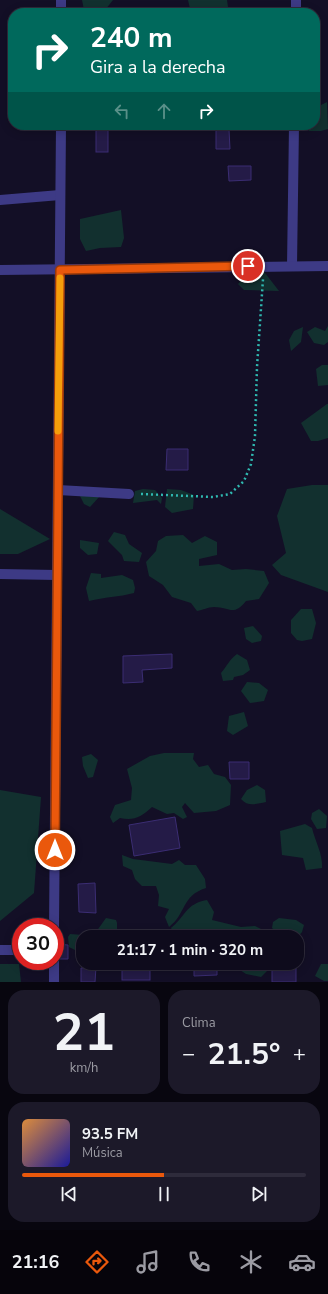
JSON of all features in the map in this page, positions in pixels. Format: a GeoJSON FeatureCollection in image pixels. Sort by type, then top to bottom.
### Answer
{"type":"FeatureCollection","features":[{"type":"Feature","properties":{"kind":"street"},"geometry":{"type":"LineString","coordinates":[[54,918],[61,130]]}},
{"type":"Feature","properties":{"kind":"street"},"geometry":{"type":"LineString","coordinates":[[292,266],[294,130]]}},
{"type":"Feature","properties":{"kind":"street"},"geometry":{"type":"LineString","coordinates":[[0,200],[60,195]]}},
{"type":"Feature","properties":{"kind":"street"},"geometry":{"type":"LineString","coordinates":[[0,270],[328,266]]}},
{"type":"Feature","properties":{"kind":"street"},"geometry":{"type":"LineString","coordinates":[[58,490],[129,494]]}},
{"type":"Feature","properties":{"kind":"street"},"geometry":{"type":"LineString","coordinates":[[0,574],[57,575]]}},
{"type":"Feature","properties":{"kind":"street"},"geometry":{"type":"LineString","coordinates":[[0,950],[12,950]]}},
{"type":"Feature","properties":{"kind":"street"},"geometry":{"type":"LineString","coordinates":[[54,970],[54,982]]}},
{"type":"Feature","properties":{"kind":"path"},"geometry":{"type":"LineString","coordinates":[[129,494],[213,497],[230,494],[244,481],[251,464],[255,436],[257,367],[264,266]]}},
{"type":"Feature","properties":{"kind":"green space"},"geometry":{"type":"Polygon","coordinates":[[[82,0],[113,0],[107,8],[84,8],[82,0]]]}},
{"type":"Feature","properties":{"kind":"green space"},"geometry":{"type":"Polygon","coordinates":[[[188,0],[227,0],[228,7],[227,8],[190,8],[188,0]]]}},
{"type":"Feature","properties":{"kind":"green space"},"geometry":{"type":"Polygon","coordinates":[[[327,102],[328,129],[321,131],[309,131],[320,130],[320,106],[327,102]]]}},
{"type":"Feature","properties":{"kind":"green space"},"geometry":{"type":"Polygon","coordinates":[[[121,210],[124,238],[121,247],[100,248],[86,251],[80,239],[80,219],[121,210]]]}},
{"type":"Feature","properties":{"kind":"green space"},"geometry":{"type":"Polygon","coordinates":[[[262,269],[279,291],[244,290],[238,284],[249,271],[262,269]]]}},
{"type":"Feature","properties":{"kind":"green space"},"geometry":{"type":"Polygon","coordinates":[[[328,326],[328,342],[324,345],[314,343],[307,332],[315,327],[325,331],[328,326]]]}},
{"type":"Feature","properties":{"kind":"green space"},"geometry":{"type":"Polygon","coordinates":[[[303,327],[301,342],[291,351],[289,340],[294,331],[303,327]]]}},
{"type":"Feature","properties":{"kind":"green space"},"geometry":{"type":"Polygon","coordinates":[[[322,365],[328,365],[328,385],[318,386],[316,369],[322,365]]]}},
{"type":"Feature","properties":{"kind":"green space"},"geometry":{"type":"Polygon","coordinates":[[[327,404],[328,438],[318,441],[311,441],[301,423],[327,404]]]}},
{"type":"Feature","properties":{"kind":"green space"},"geometry":{"type":"Polygon","coordinates":[[[312,485],[328,485],[328,592],[281,575],[272,565],[286,553],[277,516],[287,489],[312,485]]]}},
{"type":"Feature","properties":{"kind":"green space"},"geometry":{"type":"Polygon","coordinates":[[[143,489],[155,490],[162,498],[161,504],[157,500],[133,503],[135,491],[143,489]]]}},
{"type":"Feature","properties":{"kind":"green space"},"geometry":{"type":"Polygon","coordinates":[[[167,489],[181,490],[194,495],[193,509],[172,513],[165,507],[167,489]]]}},
{"type":"Feature","properties":{"kind":"green space"},"geometry":{"type":"Polygon","coordinates":[[[85,492],[100,496],[90,507],[84,504],[80,496],[85,492]]]}},
{"type":"Feature","properties":{"kind":"green space"},"geometry":{"type":"Polygon","coordinates":[[[0,509],[50,539],[18,554],[0,554],[0,509]]]}},
{"type":"Feature","properties":{"kind":"green space"},"geometry":{"type":"Polygon","coordinates":[[[114,532],[125,535],[129,544],[142,553],[139,562],[124,561],[122,555],[108,541],[114,532]]]}},
{"type":"Feature","properties":{"kind":"green space"},"geometry":{"type":"Polygon","coordinates":[[[183,535],[192,543],[205,536],[217,542],[217,555],[199,559],[199,566],[219,564],[232,570],[246,569],[264,571],[269,583],[259,599],[246,601],[238,609],[234,610],[210,607],[197,611],[191,603],[172,597],[163,585],[149,576],[146,562],[156,551],[158,541],[166,536],[183,535]]]}},
{"type":"Feature","properties":{"kind":"green space"},"geometry":{"type":"Polygon","coordinates":[[[80,540],[99,543],[97,554],[88,555],[80,548],[80,540]]]}},
{"type":"Feature","properties":{"kind":"green space"},"geometry":{"type":"Polygon","coordinates":[[[91,573],[101,574],[101,578],[122,575],[133,580],[135,588],[134,593],[89,601],[86,588],[91,573]]]}},
{"type":"Feature","properties":{"kind":"green space"},"geometry":{"type":"Polygon","coordinates":[[[301,609],[312,609],[316,623],[312,639],[302,641],[297,640],[291,633],[291,620],[301,609]]]}},
{"type":"Feature","properties":{"kind":"green space"},"geometry":{"type":"Polygon","coordinates":[[[253,626],[262,636],[261,641],[252,643],[246,639],[244,628],[253,626]]]}},
{"type":"Feature","properties":{"kind":"green space"},"geometry":{"type":"Polygon","coordinates":[[[237,654],[247,660],[250,670],[243,675],[234,677],[233,680],[223,681],[221,673],[237,654]]]}},
{"type":"Feature","properties":{"kind":"green space"},"geometry":{"type":"Polygon","coordinates":[[[247,682],[259,683],[268,690],[264,701],[250,703],[241,691],[247,682]]]}},
{"type":"Feature","properties":{"kind":"green space"},"geometry":{"type":"Polygon","coordinates":[[[244,712],[248,726],[233,735],[227,731],[229,716],[244,712]]]}},
{"type":"Feature","properties":{"kind":"green space"},"geometry":{"type":"Polygon","coordinates":[[[164,753],[194,753],[193,759],[199,767],[208,765],[214,774],[225,777],[231,785],[230,805],[216,811],[194,813],[185,803],[182,807],[187,817],[183,819],[174,813],[167,814],[152,807],[137,817],[129,819],[120,818],[113,823],[110,817],[115,805],[131,800],[132,788],[127,769],[150,756],[164,753]]]}},
{"type":"Feature","properties":{"kind":"green space"},"geometry":{"type":"Polygon","coordinates":[[[91,754],[98,760],[93,777],[88,778],[83,766],[82,757],[91,754]]]}},
{"type":"Feature","properties":{"kind":"green space"},"geometry":{"type":"Polygon","coordinates":[[[257,785],[265,790],[266,802],[249,804],[244,802],[241,799],[247,790],[257,785]]]}},
{"type":"Feature","properties":{"kind":"green space"},"geometry":{"type":"Polygon","coordinates":[[[0,790],[41,797],[34,893],[0,921],[0,790]]]}},
{"type":"Feature","properties":{"kind":"green space"},"geometry":{"type":"Polygon","coordinates":[[[319,809],[327,816],[326,828],[317,829],[311,819],[312,813],[319,809]]]}},
{"type":"Feature","properties":{"kind":"green space"},"geometry":{"type":"Polygon","coordinates":[[[305,824],[312,828],[320,853],[322,868],[306,870],[303,858],[282,855],[280,831],[305,824]]]}},
{"type":"Feature","properties":{"kind":"green space"},"geometry":{"type":"Polygon","coordinates":[[[122,855],[133,859],[172,864],[179,860],[185,865],[196,865],[205,879],[206,888],[198,891],[188,900],[175,922],[169,927],[165,917],[169,909],[158,906],[159,895],[156,886],[142,886],[135,879],[132,870],[123,866],[122,855]]]}},
{"type":"Feature","properties":{"kind":"green space"},"geometry":{"type":"Polygon","coordinates":[[[207,900],[214,912],[212,920],[241,927],[255,926],[263,930],[172,930],[171,928],[186,911],[194,904],[207,900]]]}},
{"type":"Feature","properties":{"kind":"green space"},"geometry":{"type":"Polygon","coordinates":[[[106,918],[116,920],[117,930],[97,930],[106,918]]]}},
{"type":"Feature","properties":{"kind":"green space"},"geometry":{"type":"Polygon","coordinates":[[[279,918],[296,920],[304,925],[303,930],[274,930],[272,928],[273,922],[279,918]]]}},
{"type":"Feature","properties":{"kind":"green space"},"geometry":{"type":"Polygon","coordinates":[[[70,934],[76,934],[75,950],[69,947],[68,937],[70,934]]]}},
{"type":"Feature","properties":{"kind":"green space"},"geometry":{"type":"Polygon","coordinates":[[[0,964],[12,964],[12,970],[20,970],[21,982],[0,982],[0,964]]]}},
{"type":"Feature","properties":{"kind":"green space"},"geometry":{"type":"Polygon","coordinates":[[[321,964],[328,964],[328,981],[324,981],[315,976],[321,964]]]}},
{"type":"Feature","properties":{"kind":"green space"},"geometry":{"type":"Polygon","coordinates":[[[240,970],[267,971],[261,977],[246,974],[240,970]]]}},
{"type":"Feature","properties":{"kind":"building"},"geometry":{"type":"Polygon","coordinates":[[[96,130],[108,130],[108,152],[96,152],[96,130]]]}},
{"type":"Feature","properties":{"kind":"building"},"geometry":{"type":"Polygon","coordinates":[[[216,130],[229,130],[230,149],[216,149],[216,130]]]}},
{"type":"Feature","properties":{"kind":"building"},"geometry":{"type":"Polygon","coordinates":[[[228,166],[251,166],[251,180],[229,181],[228,166]]]}},
{"type":"Feature","properties":{"kind":"building"},"geometry":{"type":"Polygon","coordinates":[[[167,449],[188,449],[188,470],[166,470],[167,449]]]}},
{"type":"Feature","properties":{"kind":"building"},"geometry":{"type":"Polygon","coordinates":[[[172,654],[172,668],[142,670],[143,682],[123,683],[123,656],[172,654]]]}},
{"type":"Feature","properties":{"kind":"building"},"geometry":{"type":"Polygon","coordinates":[[[229,762],[249,762],[249,779],[230,779],[229,762]]]}},
{"type":"Feature","properties":{"kind":"building"},"geometry":{"type":"Polygon","coordinates":[[[175,817],[180,848],[134,856],[129,825],[175,817]]]}},
{"type":"Feature","properties":{"kind":"building"},"geometry":{"type":"Polygon","coordinates":[[[95,883],[96,913],[79,912],[78,884],[95,883]]]}},
{"type":"Feature","properties":{"kind":"building"},"geometry":{"type":"Polygon","coordinates":[[[64,945],[68,945],[68,959],[64,959],[64,945]]]}},
{"type":"Feature","properties":{"kind":"building"},"geometry":{"type":"Polygon","coordinates":[[[81,970],[96,970],[95,982],[81,982],[81,970]]]}},
{"type":"Feature","properties":{"kind":"building"},"geometry":{"type":"Polygon","coordinates":[[[122,970],[150,970],[150,980],[122,980],[122,970]]]}},
{"type":"Feature","properties":{"kind":"building"},"geometry":{"type":"Polygon","coordinates":[[[194,970],[217,970],[217,975],[194,976],[194,970]]]}},
{"type":"Feature","properties":{"kind":"building"},"geometry":{"type":"Polygon","coordinates":[[[272,970],[296,970],[296,982],[272,982],[272,970]]]}},
{"type":"Feature","properties":{"kind":"slow traffic"},"geometry":{"type":"LineString","coordinates":[[58,431],[60,278]]}},
{"type":"Feature","properties":{"kind":"route"},"geometry":{"type":"LineString","coordinates":[[55,850],[60,270],[248,266]]}}]}
